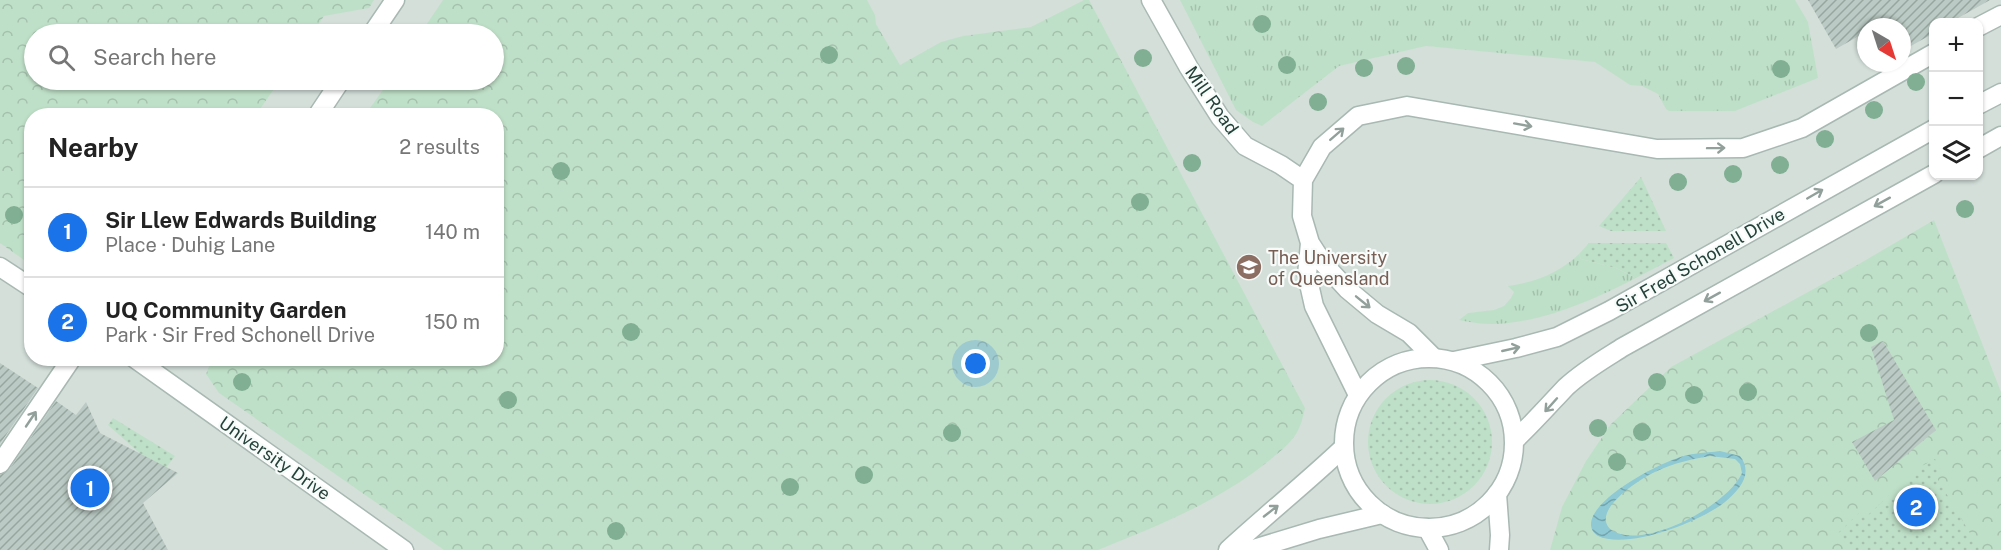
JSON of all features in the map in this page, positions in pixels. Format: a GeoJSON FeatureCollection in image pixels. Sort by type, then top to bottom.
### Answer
{"type":"FeatureCollection","features":[{"type":"Feature","properties":{"kind":"street"},"geometry":{"type":"LineString","coordinates":[[379,24],[395,0]]}},
{"type":"Feature","properties":{"kind":"street","name":"Mill Road"},"geometry":{"type":"LineString","coordinates":[[1151,0],[1189,68],[1220,117],[1245,146],[1281,165],[1303,180]]}},
{"type":"Feature","properties":{"kind":"street"},"geometry":{"type":"LineString","coordinates":[[1997,0],[2001,8]]}},
{"type":"Feature","properties":{"kind":"street"},"geometry":{"type":"LineString","coordinates":[[1983,24],[2001,15]]}},
{"type":"Feature","properties":{"kind":"street"},"geometry":{"type":"LineString","coordinates":[[1433,357],[1408,333],[1377,314],[1347,289],[1323,263],[1310,243],[1302,216],[1303,180],[1322,147],[1358,116],[1407,106],[1460,113],[1658,149],[1743,148],[1802,128],[1929,56]]}},
{"type":"Feature","properties":{"kind":"street"},"geometry":{"type":"LineString","coordinates":[[322,108],[334,90]]}},
{"type":"Feature","properties":{"kind":"street"},"geometry":{"type":"LineString","coordinates":[[1983,102],[2001,93]]}},
{"type":"Feature","properties":{"kind":"street","name":"Sir Fred Schonell Drive"},"geometry":{"type":"LineString","coordinates":[[1454,361],[1557,337],[1609,311],[1929,132]]}},
{"type":"Feature","properties":{"kind":"street"},"geometry":{"type":"LineString","coordinates":[[1983,146],[2001,136]]}},
{"type":"Feature","properties":{"kind":"street","name":"Sir Fred Schonell Drive"},"geometry":{"type":"LineString","coordinates":[[1515,440],[1568,386],[1603,360],[1929,177]]}},
{"type":"Feature","properties":{"kind":"street"},"geometry":{"type":"LineString","coordinates":[[1310,243],[1307,274],[1314,306],[1358,395]]}},
{"type":"Feature","properties":{"kind":"street"},"geometry":{"type":"LineString","coordinates":[[0,267],[24,283]]}},
{"type":"Feature","properties":{"kind":"street","name":"Sir Fred Schonell Drive"},"geometry":{"type":"LineString","coordinates":[[1433,357],[1454,361],[1472,369],[1495,388],[1509,412],[1515,440],[1510,469],[1497,494],[1477,513],[1453,525],[1427,528],[1403,524],[1382,514],[1361,496],[1348,473],[1343,448],[1346,420],[1358,395],[1378,374],[1404,361],[1433,357]]}},
{"type":"Feature","properties":{"kind":"street"},"geometry":{"type":"LineString","coordinates":[[0,465],[67,366]]}},
{"type":"Feature","properties":{"kind":"street","name":"University Drive"},"geometry":{"type":"LineString","coordinates":[[151,366],[404,550]]}},
{"type":"Feature","properties":{"kind":"street"},"geometry":{"type":"LineString","coordinates":[[1228,550],[1343,448]]}},
{"type":"Feature","properties":{"kind":"street"},"geometry":{"type":"LineString","coordinates":[[1497,494],[1499,550]]}},
{"type":"Feature","properties":{"kind":"street"},"geometry":{"type":"LineString","coordinates":[[1250,550],[1319,529],[1382,514]]}},
{"type":"Feature","properties":{"kind":"street"},"geometry":{"type":"LineString","coordinates":[[1427,528],[1439,550]]}},
{"type":"Feature","properties":{"kind":"shaded area","name":"The University of Queensland"},"geometry":{"type":"Polygon","coordinates":[[[0,0],[2001,0],[2001,550],[0,550],[0,0]]]}},
{"type":"Feature","properties":{"kind":"green space"},"geometry":{"type":"Polygon","coordinates":[[[0,0],[374,0],[369,8],[324,16],[319,24],[24,24],[24,90],[273,90],[261,108],[24,108],[24,260],[0,243],[0,0]]]}},
{"type":"Feature","properties":{"kind":"green space"},"geometry":{"type":"Polygon","coordinates":[[[443,0],[867,0],[875,15],[876,24],[900,65],[941,42],[963,36],[1031,27],[1084,0],[1089,0],[1305,408],[1298,431],[1278,453],[1227,490],[1142,532],[1098,550],[444,550],[219,393],[206,374],[209,366],[504,366],[504,108],[370,108],[383,90],[504,90],[504,24],[427,24],[443,0]]]}},
{"type":"Feature","properties":{"kind":"green space"},"geometry":{"type":"Polygon","coordinates":[[[1180,0],[1795,0],[1808,22],[1818,78],[1735,111],[1669,111],[1658,94],[1642,86],[1630,85],[1595,62],[1426,46],[1339,66],[1262,126],[1236,110],[1180,0]]]}},
{"type":"Feature","properties":{"kind":"green space"},"geometry":{"type":"Polygon","coordinates":[[[1641,177],[1666,231],[1611,231],[1599,226],[1641,177]]]}},
{"type":"Feature","properties":{"kind":"green space"},"geometry":{"type":"Polygon","coordinates":[[[1934,220],[2001,392],[2001,550],[1550,550],[1562,507],[1586,461],[1611,424],[1671,367],[1859,264],[1934,220]]]}},
{"type":"Feature","properties":{"kind":"green space"},"geometry":{"type":"Polygon","coordinates":[[[1589,243],[1666,243],[1674,258],[1636,278],[1616,268],[1581,259],[1579,254],[1589,243]]]}},
{"type":"Feature","properties":{"kind":"green space"},"geometry":{"type":"Polygon","coordinates":[[[1579,254],[1581,259],[1616,268],[1636,278],[1566,309],[1528,320],[1491,324],[1459,320],[1468,313],[1494,310],[1504,306],[1514,292],[1508,286],[1546,276],[1579,254]]]}},
{"type":"Feature","properties":{"kind":"green space"},"geometry":{"type":"Polygon","coordinates":[[[1430,380],[1454,384],[1474,398],[1488,418],[1492,442],[1488,466],[1474,486],[1454,500],[1430,504],[1406,500],[1386,486],[1372,466],[1368,442],[1372,418],[1386,398],[1406,384],[1430,380]]]}},
{"type":"Feature","properties":{"kind":"green space"},"geometry":{"type":"Polygon","coordinates":[[[113,418],[175,456],[162,473],[108,425],[113,418]]]}},
{"type":"Feature","properties":{"kind":"green space"},"geometry":{"type":"Polygon","coordinates":[[[1935,459],[1944,473],[1937,478],[1980,550],[1850,550],[1836,535],[1860,512],[1868,515],[1918,468],[1935,459]]]}},
{"type":"Feature","properties":{"kind":"water"},"geometry":{"type":"Polygon","coordinates":[[[1720,451],[1740,456],[1746,469],[1740,487],[1714,510],[1663,532],[1644,537],[1611,539],[1598,536],[1593,532],[1591,525],[1593,515],[1601,505],[1639,476],[1680,457],[1720,451]],[[1710,456],[1663,468],[1619,496],[1606,515],[1607,524],[1613,531],[1627,535],[1645,534],[1685,521],[1721,498],[1734,485],[1742,473],[1740,464],[1735,459],[1710,456]]]}},
{"type":"Feature","properties":{"kind":"building"},"geometry":{"type":"Polygon","coordinates":[[[1808,0],[1990,0],[1958,18],[1929,18],[1929,36],[1911,46],[1911,18],[1857,18],[1857,37],[1836,49],[1808,0]]]}},
{"type":"Feature","properties":{"kind":"building"},"geometry":{"type":"Polygon","coordinates":[[[1883,341],[1936,430],[1875,481],[1852,442],[1894,420],[1871,347],[1883,341]]]}},
{"type":"Feature","properties":{"kind":"building"},"geometry":{"type":"Polygon","coordinates":[[[0,363],[38,388],[0,444],[0,363]]]}},
{"type":"Feature","properties":{"kind":"building"},"geometry":{"type":"Polygon","coordinates":[[[56,401],[76,415],[86,402],[100,433],[178,473],[143,503],[168,550],[0,550],[0,475],[9,470],[56,401]]]}},
{"type":"Feature","properties":{"kind":"place","name":"The University of Queensland"},"geometry":{"type":"Point","coordinates":[1249,267]}},
{"type":"Feature","properties":{"kind":"place","name":"Sir Llew Edwards Building"},"geometry":{"type":"Point","coordinates":[90,488]}},
{"type":"Feature","properties":{"kind":"place","name":"UQ Community Garden"},"geometry":{"type":"Point","coordinates":[1916,507]}}]}
